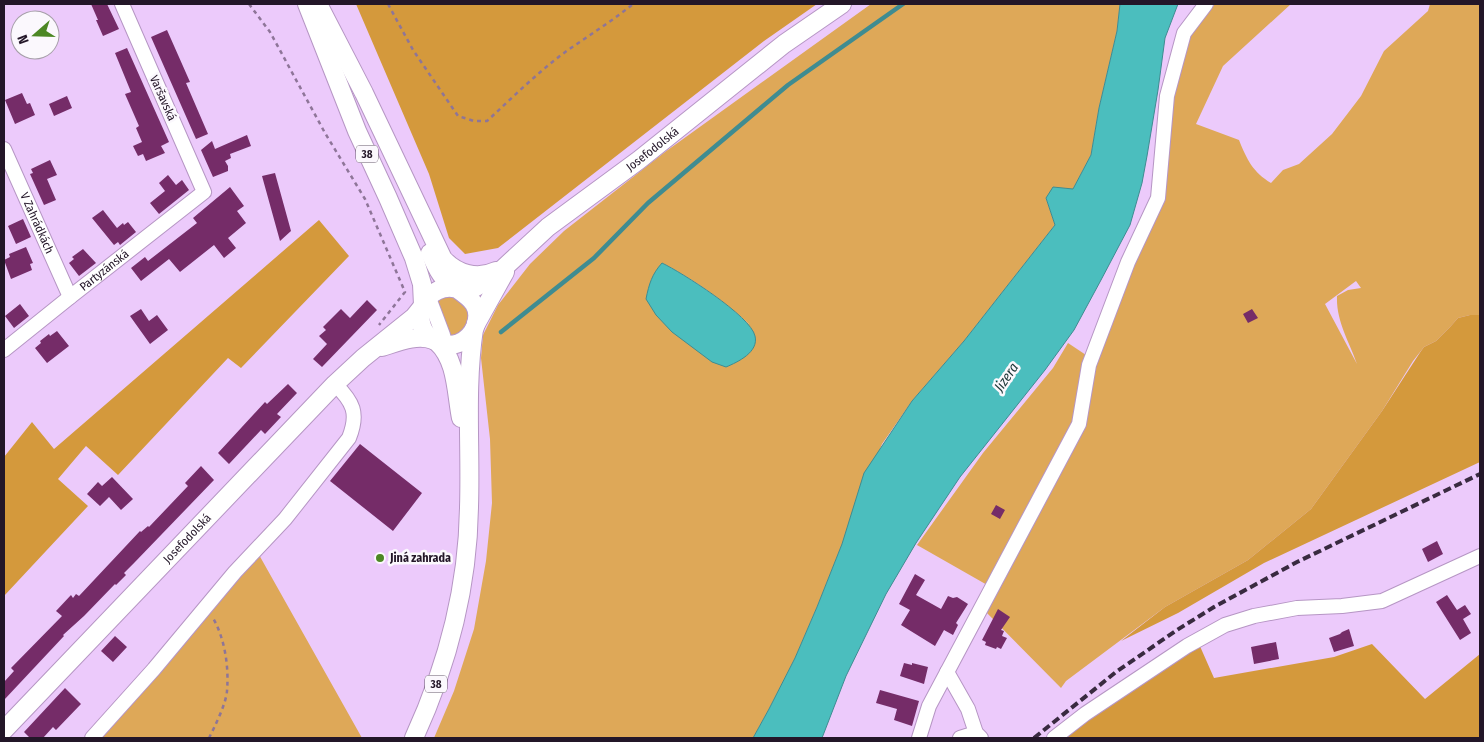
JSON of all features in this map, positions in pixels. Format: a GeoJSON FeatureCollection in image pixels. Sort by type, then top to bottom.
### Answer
{"type":"FeatureCollection","features":[{"type":"Feature","properties":{"kind":"main road","name":"38"},"geometry":{"type":"LineString","coordinates":[[307,4],[356,131],[392,206],[420,275],[424,303],[420,313],[422,325],[425,332],[439,342],[452,368],[469,465]]}},
{"type":"Feature","properties":{"kind":"main road","name":"38"},"geometry":{"type":"LineString","coordinates":[[318,4],[360,85],[406,182],[437,268],[447,282],[470,297],[475,306],[477,317],[469,365],[470,508],[465,560],[458,605],[438,680],[414,738]]}},
{"type":"Feature","properties":{"kind":"main road","name":"Josefodolská"},"geometry":{"type":"LineString","coordinates":[[461,291],[480,286],[494,277],[548,228],[639,160],[784,44],[842,4]]}},
{"type":"Feature","properties":{"kind":"main road"},"geometry":{"type":"LineString","coordinates":[[406,182],[438,252],[447,264],[465,274],[478,275],[494,272],[511,261]]}},
{"type":"Feature","properties":{"kind":"main road"},"geometry":{"type":"LineString","coordinates":[[439,342],[452,344],[461,342],[470,335],[511,261]]}},
{"type":"Feature","properties":{"kind":"main road"},"geometry":{"type":"LineString","coordinates":[[424,303],[437,290],[443,288],[461,291]]}},
{"type":"Feature","properties":{"kind":"main road","name":"Josefodolská"},"geometry":{"type":"LineString","coordinates":[[4,730],[335,384],[357,362],[406,324],[424,303]]}},
{"type":"Feature","properties":{"kind":"main road","name":"Josefodolská"},"geometry":{"type":"LineString","coordinates":[[372,350],[413,338],[424,338],[439,342]]}},
{"type":"Feature","properties":{"kind":"street","name":"Varšavská"},"geometry":{"type":"LineString","coordinates":[[122,4],[204,192]]}},
{"type":"Feature","properties":{"kind":"street"},"geometry":{"type":"LineString","coordinates":[[919,738],[929,706],[1079,424],[1089,365],[1128,262],[1158,198],[1167,96],[1184,33],[1206,4]]}},
{"type":"Feature","properties":{"kind":"street","name":"V Zahrádkách"},"geometry":{"type":"LineString","coordinates":[[4,149],[70,296]]}},
{"type":"Feature","properties":{"kind":"street","name":"Partyzánská"},"geometry":{"type":"LineString","coordinates":[[4,350],[204,192]]}},
{"type":"Feature","properties":{"kind":"street"},"geometry":{"type":"LineString","coordinates":[[92,738],[154,670],[206,606],[284,519],[350,438],[354,426],[354,413],[348,398],[335,384]]}},
{"type":"Feature","properties":{"kind":"street"},"geometry":{"type":"LineString","coordinates":[[1054,738],[1085,714],[1186,646],[1226,625],[1254,616],[1297,608],[1342,606],[1382,600],[1480,556]]}},
{"type":"Feature","properties":{"kind":"street"},"geometry":{"type":"LineString","coordinates":[[947,672],[968,709],[978,736],[960,738]]}},
{"type":"Feature","properties":{"kind":"path"},"geometry":{"type":"LineString","coordinates":[[249,4],[270,32],[325,133],[365,199],[405,292],[379,324],[372,350]]}},
{"type":"Feature","properties":{"kind":"path"},"geometry":{"type":"LineString","coordinates":[[388,4],[413,50],[458,116],[474,121],[487,121],[544,69],[633,4]]}},
{"type":"Feature","properties":{"kind":"path"},"geometry":{"type":"LineString","coordinates":[[206,606],[220,630],[226,664],[227,692],[216,726],[209,738]]}},
{"type":"Feature","properties":{"kind":"shaded area"},"geometry":{"type":"Polygon","coordinates":[[[356,4],[817,4],[764,41],[498,248],[465,254],[449,238],[429,174],[356,4]]]}},
{"type":"Feature","properties":{"kind":"shaded area"},"geometry":{"type":"Polygon","coordinates":[[[871,4],[1120,4],[1117,31],[1099,108],[1091,155],[1073,189],[1046,198],[1055,225],[964,341],[912,401],[882,444],[795,658],[753,738],[434,738],[454,691],[474,629],[486,561],[492,503],[490,439],[481,358],[483,335],[498,305],[530,264],[564,231],[665,152],[871,4]],[[662,263],[749,324],[707,290],[662,263]]]}},
{"type":"Feature","properties":{"kind":"shaded area"},"geometry":{"type":"Polygon","coordinates":[[[1215,4],[1291,4],[1223,66],[1196,124],[1239,140],[1251,165],[1271,183],[1283,170],[1299,164],[1332,134],[1361,96],[1384,51],[1428,11],[1430,4],[1480,4],[1480,315],[1458,318],[1436,341],[1424,347],[1413,361],[1382,411],[1311,509],[1248,560],[1165,607],[1066,681],[1061,688],[985,611],[996,590],[917,545],[983,453],[1053,368],[1068,343],[1095,361],[1114,310],[1164,200],[1171,102],[1190,36],[1215,4]],[[1356,281],[1325,304],[1357,364],[1341,322],[1337,296],[1348,290],[1361,288],[1356,281]]]}},
{"type":"Feature","properties":{"kind":"shaded area"},"geometry":{"type":"Polygon","coordinates":[[[319,220],[349,256],[241,368],[228,358],[118,475],[86,446],[58,479],[88,506],[4,596],[4,457],[32,422],[54,449],[319,220]]]}},
{"type":"Feature","properties":{"kind":"shaded area"},"geometry":{"type":"Polygon","coordinates":[[[455,296],[467,307],[469,319],[460,333],[448,336],[434,301],[438,298],[455,296]]]}},
{"type":"Feature","properties":{"kind":"shaded area"},"geometry":{"type":"Polygon","coordinates":[[[1480,315],[1480,462],[1264,563],[1178,613],[1121,641],[1165,607],[1248,560],[1311,509],[1382,411],[1424,347],[1436,341],[1458,318],[1480,315]]]}},
{"type":"Feature","properties":{"kind":"shaded area"},"geometry":{"type":"Polygon","coordinates":[[[258,553],[362,738],[96,738],[258,553]]]}},
{"type":"Feature","properties":{"kind":"shaded area"},"geometry":{"type":"Polygon","coordinates":[[[1199,644],[1214,678],[1334,657],[1372,644],[1425,699],[1480,654],[1480,738],[1059,738],[1199,644]]]}},
{"type":"Feature","properties":{"kind":"water","name":"Jizera"},"geometry":{"type":"Polygon","coordinates":[[[1120,4],[1178,4],[1165,38],[1142,183],[1130,225],[1074,330],[1045,370],[960,477],[916,543],[886,594],[846,676],[822,738],[753,738],[795,658],[817,607],[842,544],[864,473],[912,401],[964,341],[1055,225],[1046,198],[1053,187],[1073,189],[1091,155],[1099,108],[1117,31],[1120,4]]]}},
{"type":"Feature","properties":{"kind":"water"},"geometry":{"type":"Polygon","coordinates":[[[662,263],[714,295],[751,327],[755,336],[755,342],[751,352],[726,367],[712,362],[672,332],[656,315],[646,299],[651,280],[662,263]]]}},
{"type":"Feature","properties":{"kind":"building"},"geometry":{"type":"Polygon","coordinates":[[[91,4],[107,4],[119,29],[103,36],[91,4]]]}},
{"type":"Feature","properties":{"kind":"building"},"geometry":{"type":"Polygon","coordinates":[[[167,30],[190,82],[186,83],[208,134],[196,139],[151,37],[167,30]]]}},
{"type":"Feature","properties":{"kind":"building"},"geometry":{"type":"Polygon","coordinates":[[[127,48],[169,142],[161,146],[165,153],[146,161],[143,154],[138,156],[133,146],[142,142],[136,128],[139,126],[125,94],[131,92],[115,53],[127,48]]]}},
{"type":"Feature","properties":{"kind":"building"},"geometry":{"type":"Polygon","coordinates":[[[22,93],[27,104],[30,103],[35,115],[15,124],[5,100],[22,93]]]}},
{"type":"Feature","properties":{"kind":"building"},"geometry":{"type":"Polygon","coordinates":[[[67,96],[72,108],[54,116],[49,104],[67,96]]]}},
{"type":"Feature","properties":{"kind":"building"},"geometry":{"type":"Polygon","coordinates":[[[247,135],[251,146],[230,154],[231,158],[225,161],[228,171],[213,177],[201,150],[212,141],[215,149],[247,135]]]}},
{"type":"Feature","properties":{"kind":"building"},"geometry":{"type":"Polygon","coordinates":[[[50,160],[57,175],[47,179],[56,200],[44,205],[30,174],[33,173],[31,169],[50,160]]]}},
{"type":"Feature","properties":{"kind":"building"},"geometry":{"type":"Polygon","coordinates":[[[275,173],[291,231],[280,241],[262,176],[275,173]]]}},
{"type":"Feature","properties":{"kind":"building"},"geometry":{"type":"Polygon","coordinates":[[[168,175],[176,185],[182,180],[189,190],[159,214],[150,203],[165,191],[159,183],[168,175]]]}},
{"type":"Feature","properties":{"kind":"building"},"geometry":{"type":"Polygon","coordinates":[[[230,187],[244,206],[237,211],[246,223],[228,238],[236,248],[224,258],[214,245],[180,272],[169,259],[141,281],[131,268],[145,257],[148,261],[197,223],[193,218],[230,187]]]}},
{"type":"Feature","properties":{"kind":"building"},"geometry":{"type":"Polygon","coordinates":[[[103,210],[117,228],[123,223],[124,225],[128,222],[136,232],[120,245],[118,242],[114,245],[92,218],[103,210]]]}},
{"type":"Feature","properties":{"kind":"building"},"geometry":{"type":"Polygon","coordinates":[[[23,219],[31,237],[16,244],[8,226],[23,219]]]}},
{"type":"Feature","properties":{"kind":"building"},"geometry":{"type":"Polygon","coordinates":[[[26,247],[33,263],[30,264],[32,270],[11,279],[4,260],[10,257],[9,254],[26,247]]]}},
{"type":"Feature","properties":{"kind":"building"},"geometry":{"type":"Polygon","coordinates":[[[83,249],[96,263],[79,276],[69,263],[74,259],[72,257],[83,249]]]}},
{"type":"Feature","properties":{"kind":"building"},"geometry":{"type":"Polygon","coordinates":[[[367,300],[377,310],[322,367],[313,359],[327,344],[319,336],[326,330],[323,327],[341,309],[350,318],[367,300]]]}},
{"type":"Feature","properties":{"kind":"building"},"geometry":{"type":"Polygon","coordinates":[[[20,304],[29,316],[14,328],[5,316],[20,304]]]}},
{"type":"Feature","properties":{"kind":"building"},"geometry":{"type":"Polygon","coordinates":[[[141,309],[149,321],[157,315],[168,330],[150,344],[130,316],[141,309]]]}},
{"type":"Feature","properties":{"kind":"building"},"geometry":{"type":"Polygon","coordinates":[[[1252,309],[1258,318],[1248,323],[1243,314],[1252,309]]]}},
{"type":"Feature","properties":{"kind":"building"},"geometry":{"type":"Polygon","coordinates":[[[57,331],[69,346],[47,363],[35,348],[49,334],[50,336],[57,331]]]}},
{"type":"Feature","properties":{"kind":"building"},"geometry":{"type":"Polygon","coordinates":[[[288,384],[297,393],[277,414],[281,417],[265,434],[261,430],[229,464],[218,453],[265,402],[267,404],[288,384]]]}},
{"type":"Feature","properties":{"kind":"building"},"geometry":{"type":"Polygon","coordinates":[[[360,444],[422,493],[393,531],[330,481],[360,444]]]}},
{"type":"Feature","properties":{"kind":"building"},"geometry":{"type":"Polygon","coordinates":[[[201,466],[214,480],[124,573],[126,575],[63,635],[4,700],[4,682],[14,671],[11,668],[62,616],[56,611],[71,595],[73,598],[76,594],[79,596],[140,531],[149,527],[188,486],[185,483],[201,466]]]}},
{"type":"Feature","properties":{"kind":"building"},"geometry":{"type":"Polygon","coordinates":[[[112,477],[133,499],[121,510],[109,497],[100,506],[87,494],[98,482],[102,486],[112,477]]]}},
{"type":"Feature","properties":{"kind":"building"},"geometry":{"type":"Polygon","coordinates":[[[996,505],[1005,510],[1000,519],[991,514],[996,505]]]}},
{"type":"Feature","properties":{"kind":"building"},"geometry":{"type":"Polygon","coordinates":[[[1437,541],[1443,554],[1428,562],[1422,549],[1437,541]]]}},
{"type":"Feature","properties":{"kind":"building"},"geometry":{"type":"Polygon","coordinates":[[[915,574],[925,580],[916,595],[941,609],[948,596],[957,597],[968,604],[956,623],[958,625],[953,635],[944,630],[935,646],[901,625],[910,610],[899,604],[915,574]]]}},
{"type":"Feature","properties":{"kind":"building"},"geometry":{"type":"Polygon","coordinates":[[[1447,595],[1457,610],[1465,605],[1471,614],[1463,619],[1471,633],[1460,640],[1436,602],[1447,595]]]}},
{"type":"Feature","properties":{"kind":"building"},"geometry":{"type":"Polygon","coordinates":[[[998,609],[1010,617],[1001,630],[1004,631],[1002,636],[1007,638],[1001,649],[985,645],[986,642],[982,640],[998,609]]]}},
{"type":"Feature","properties":{"kind":"building"},"geometry":{"type":"Polygon","coordinates":[[[1349,629],[1354,646],[1334,652],[1329,638],[1349,629]]]}},
{"type":"Feature","properties":{"kind":"building"},"geometry":{"type":"Polygon","coordinates":[[[115,636],[127,647],[113,662],[101,651],[115,636]]]}},
{"type":"Feature","properties":{"kind":"building"},"geometry":{"type":"Polygon","coordinates":[[[1276,642],[1279,659],[1254,664],[1251,647],[1276,642]]]}},
{"type":"Feature","properties":{"kind":"building"},"geometry":{"type":"Polygon","coordinates":[[[904,663],[928,667],[924,684],[900,676],[904,663]]]}},
{"type":"Feature","properties":{"kind":"building"},"geometry":{"type":"Polygon","coordinates":[[[65,688],[81,704],[56,730],[53,727],[43,738],[30,738],[24,732],[65,688]]]}},
{"type":"Feature","properties":{"kind":"building"},"geometry":{"type":"Polygon","coordinates":[[[880,690],[919,701],[912,726],[894,720],[897,709],[876,703],[880,690]]]}},
{"type":"Feature","properties":{"kind":"waterway"},"geometry":{"type":"LineString","coordinates":[[501,332],[594,258],[648,203],[788,85],[903,4]]}},
{"type":"Feature","properties":{"kind":"railway"},"geometry":{"type":"LineString","coordinates":[[1034,738],[1116,672],[1214,607],[1297,562],[1480,474]]}},
{"type":"Feature","properties":{"kind":"place","name":"Jiná zahrada"},"geometry":{"type":"Point","coordinates":[380,558]}}]}
